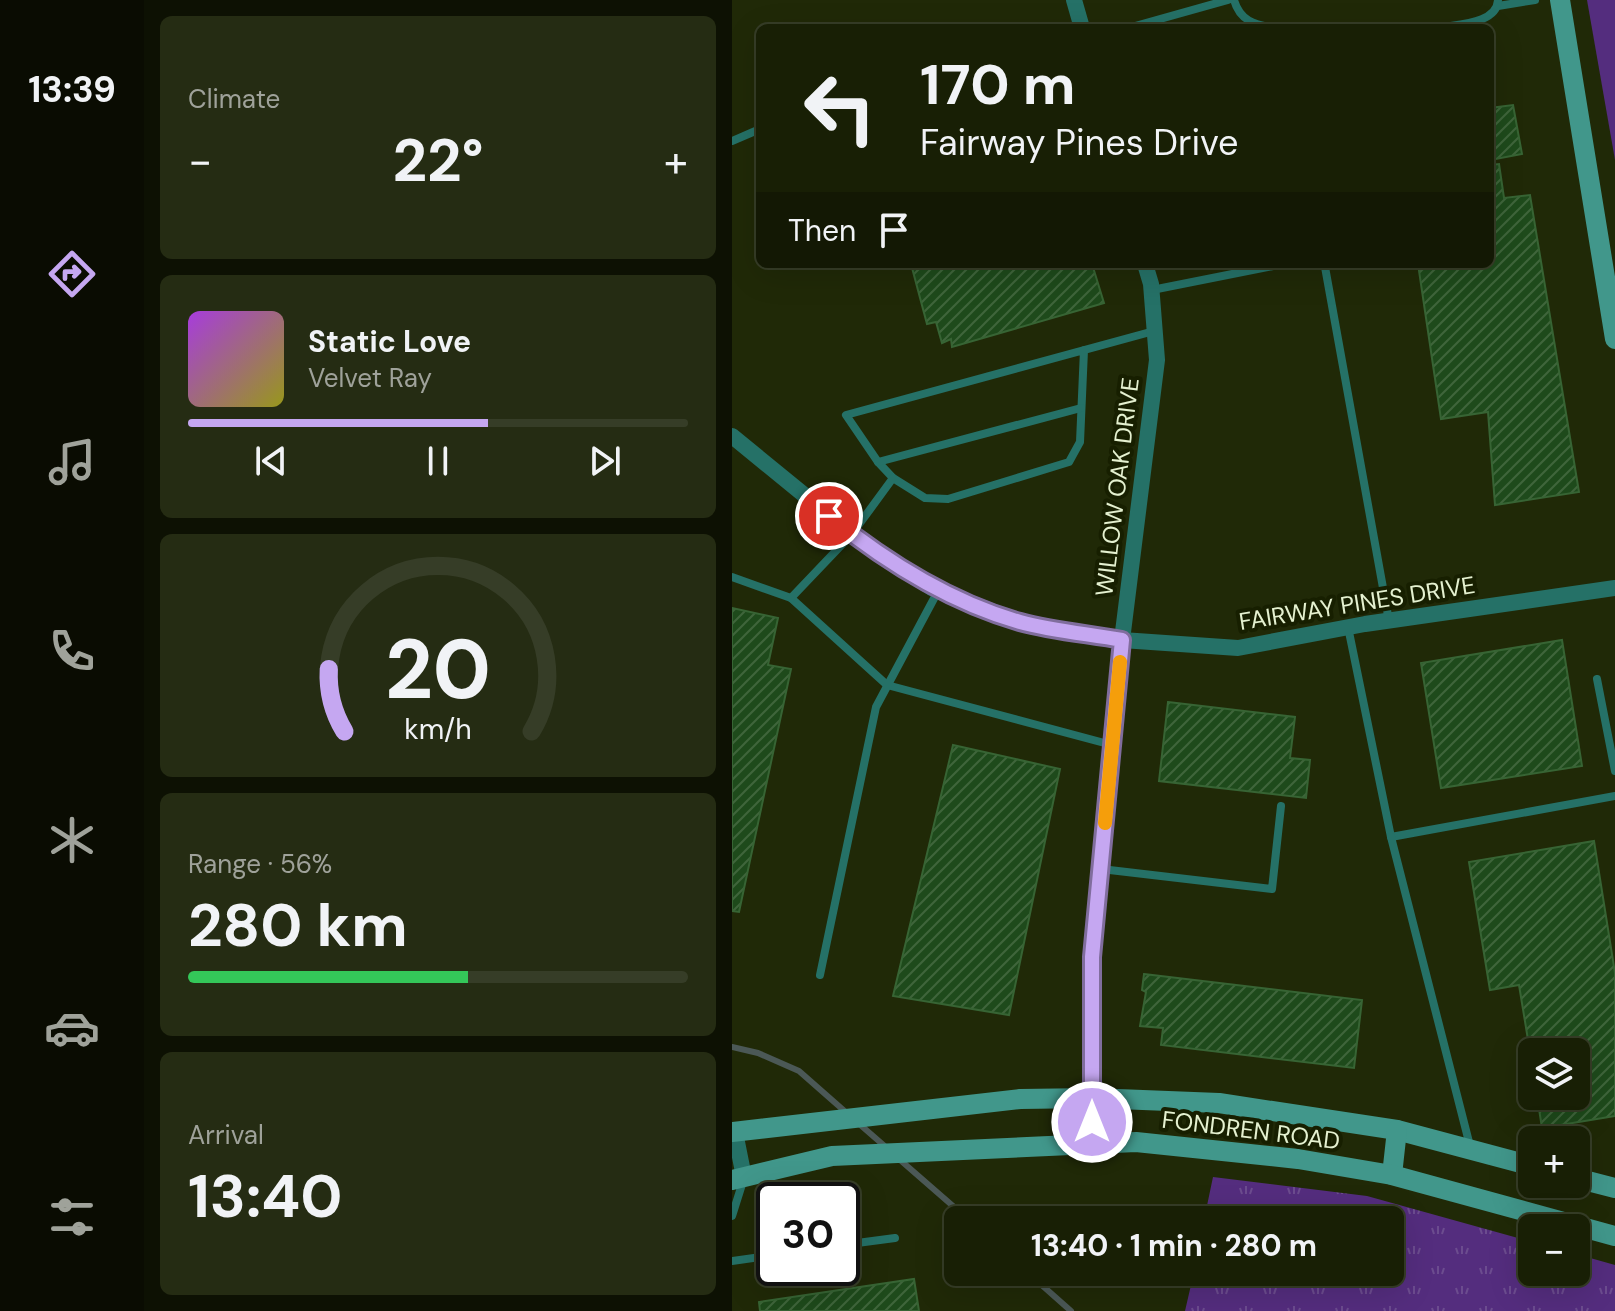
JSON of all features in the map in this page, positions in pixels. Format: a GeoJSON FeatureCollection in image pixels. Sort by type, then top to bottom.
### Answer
{"type":"FeatureCollection","features":[{"type":"Feature","properties":{"kind":"main road"},"geometry":{"type":"LineString","coordinates":[[1560,0],[1610,270],[1615,317]]}},
{"type":"Feature","properties":{"kind":"main road"},"geometry":{"type":"LineString","coordinates":[[1610,270],[1615,339]]}},
{"type":"Feature","properties":{"kind":"main road","name":"FONDREN ROAD"},"geometry":{"type":"LineString","coordinates":[[734,1132],[1020,1099],[1092,1098],[1219,1103],[1397,1130],[1518,1162]]}},
{"type":"Feature","properties":{"kind":"main road"},"geometry":{"type":"LineString","coordinates":[[1392,1175],[1397,1130]]}},
{"type":"Feature","properties":{"kind":"main road","name":"FONDREN ROAD"},"geometry":{"type":"LineString","coordinates":[[738,1178],[832,1156],[1136,1142],[1298,1159],[1392,1175],[1615,1236]]}},
{"type":"Feature","properties":{"kind":"main road"},"geometry":{"type":"LineString","coordinates":[[1590,1182],[1615,1188]]}},
{"type":"Feature","properties":{"kind":"street"},"geometry":{"type":"LineString","coordinates":[[1074,0],[1081,24]]}},
{"type":"Feature","properties":{"kind":"street","name":"WILLOW OAK DRIVE"},"geometry":{"type":"LineString","coordinates":[[1092,1146],[1092,957],[1122,640],[1157,360],[1151,290],[1146,268]]}},
{"type":"Feature","properties":{"kind":"street","name":"FAIRWAY PINES DRIVE"},"geometry":{"type":"LineString","coordinates":[[734,441],[852,534],[938,590],[1020,622],[1122,640],[1238,648],[1348,627],[1615,588]]}},
{"type":"Feature","properties":{"kind":"street"},"geometry":{"type":"LineString","coordinates":[[734,1132],[738,1178]]}},
{"type":"Feature","properties":{"kind":"lane"},"geometry":{"type":"LineString","coordinates":[[1142,24],[1228,0]]}},
{"type":"Feature","properties":{"kind":"lane"},"geometry":{"type":"LineString","coordinates":[[1234,0],[1237,10],[1256,24]]}},
{"type":"Feature","properties":{"kind":"lane"},"geometry":{"type":"LineString","coordinates":[[1457,24],[1489,17],[1498,3],[1535,0]]}},
{"type":"Feature","properties":{"kind":"lane"},"geometry":{"type":"LineString","coordinates":[[732,141],[756,131]]}},
{"type":"Feature","properties":{"kind":"lane"},"geometry":{"type":"LineString","coordinates":[[1151,290],[1263,268]]}},
{"type":"Feature","properties":{"kind":"lane"},"geometry":{"type":"LineString","coordinates":[[1325,268],[1389,621]]}},
{"type":"Feature","properties":{"kind":"lane"},"geometry":{"type":"LineString","coordinates":[[1084,350],[1080,442],[1069,462],[948,499],[925,498],[893,478],[878,462],[846,415],[1084,350],[1154,331]]}},
{"type":"Feature","properties":{"kind":"lane"},"geometry":{"type":"LineString","coordinates":[[878,462],[1081,408]]}},
{"type":"Feature","properties":{"kind":"lane"},"geometry":{"type":"LineString","coordinates":[[791,598],[852,534],[893,478]]}},
{"type":"Feature","properties":{"kind":"lane"},"geometry":{"type":"LineString","coordinates":[[732,577],[791,598],[887,685],[1112,745]]}},
{"type":"Feature","properties":{"kind":"lane"},"geometry":{"type":"LineString","coordinates":[[820,975],[876,707],[938,590]]}},
{"type":"Feature","properties":{"kind":"lane"},"geometry":{"type":"LineString","coordinates":[[1348,627],[1391,837],[1471,1150]]}},
{"type":"Feature","properties":{"kind":"lane"},"geometry":{"type":"LineString","coordinates":[[1597,679],[1615,771]]}},
{"type":"Feature","properties":{"kind":"lane"},"geometry":{"type":"LineString","coordinates":[[1391,837],[1615,796]]}},
{"type":"Feature","properties":{"kind":"lane"},"geometry":{"type":"LineString","coordinates":[[1101,869],[1272,889],[1281,806]]}},
{"type":"Feature","properties":{"kind":"lane"},"geometry":{"type":"LineString","coordinates":[[732,1216],[738,1178]]}},
{"type":"Feature","properties":{"kind":"lane"},"geometry":{"type":"LineString","coordinates":[[860,1243],[895,1238]]}},
{"type":"Feature","properties":{"kind":"lane"},"geometry":{"type":"LineString","coordinates":[[732,1261],[756,1258]]}},
{"type":"Feature","properties":{"kind":"green space"},"geometry":{"type":"Polygon","coordinates":[[[1587,0],[1615,0],[1615,160],[1587,0]]]}},
{"type":"Feature","properties":{"kind":"green space"},"geometry":{"type":"Polygon","coordinates":[[[1213,1177],[1367,1196],[1403,1206],[1207,1206],[1213,1177]]]}},
{"type":"Feature","properties":{"kind":"green space"},"geometry":{"type":"Polygon","coordinates":[[[1404,1206],[1518,1238],[1518,1286],[1590,1286],[1590,1258],[1615,1265],[1615,1311],[1185,1311],[1191,1286],[1404,1286],[1404,1206]]]}},
{"type":"Feature","properties":{"kind":"building"},"geometry":{"type":"Polygon","coordinates":[[[1513,105],[1522,154],[1494,159],[1494,107],[1513,105]]]}},
{"type":"Feature","properties":{"kind":"building"},"geometry":{"type":"Polygon","coordinates":[[[1499,164],[1504,198],[1530,195],[1579,492],[1495,505],[1488,412],[1441,419],[1419,268],[1494,268],[1494,165],[1499,164]]]}},
{"type":"Feature","properties":{"kind":"building"},"geometry":{"type":"Polygon","coordinates":[[[912,268],[1093,268],[1104,303],[952,347],[951,339],[942,343],[936,322],[927,324],[912,268]]]}},
{"type":"Feature","properties":{"kind":"building"},"geometry":{"type":"Polygon","coordinates":[[[732,608],[778,618],[768,665],[791,669],[739,912],[732,911],[732,608]]]}},
{"type":"Feature","properties":{"kind":"building"},"geometry":{"type":"Polygon","coordinates":[[[1562,640],[1582,766],[1441,788],[1421,663],[1562,640]]]}},
{"type":"Feature","properties":{"kind":"building"},"geometry":{"type":"Polygon","coordinates":[[[1168,702],[1295,717],[1290,758],[1310,760],[1306,798],[1159,781],[1168,702]]]}},
{"type":"Feature","properties":{"kind":"building"},"geometry":{"type":"Polygon","coordinates":[[[953,745],[1060,769],[1009,1015],[893,996],[953,745]]]}},
{"type":"Feature","properties":{"kind":"building"},"geometry":{"type":"Polygon","coordinates":[[[1594,841],[1615,973],[1615,1116],[1542,1126],[1539,1110],[1590,1110],[1590,1038],[1528,1038],[1519,985],[1490,990],[1469,862],[1594,841]]]}},
{"type":"Feature","properties":{"kind":"building"},"geometry":{"type":"Polygon","coordinates":[[[1144,974],[1362,1000],[1354,1068],[1161,1045],[1163,1028],[1140,1026],[1146,992],[1142,990],[1144,974]]]}},
{"type":"Feature","properties":{"kind":"building"},"geometry":{"type":"Polygon","coordinates":[[[914,1279],[919,1311],[760,1311],[759,1302],[914,1279]]]}},
{"type":"Feature","properties":{"kind":"waterway"},"geometry":{"type":"LineString","coordinates":[[732,1047],[758,1053],[799,1071],[849,1115]]}},
{"type":"Feature","properties":{"kind":"waterway"},"geometry":{"type":"LineString","coordinates":[[857,1122],[888,1149]]}},
{"type":"Feature","properties":{"kind":"waterway"},"geometry":{"type":"LineString","coordinates":[[899,1159],[953,1206]]}},
{"type":"Feature","properties":{"kind":"waterway"},"geometry":{"type":"LineString","coordinates":[[1043,1286],[1071,1311]]}},
{"type":"Feature","properties":{"kind":"slow traffic"},"geometry":{"type":"LineString","coordinates":[[1105,823],[1120,662]]}},
{"type":"Feature","properties":{"kind":"route"},"geometry":{"type":"LineString","coordinates":[[829,516],[932,588],[1020,622],[1122,640],[1092,957],[1092,1122]]}}]}
